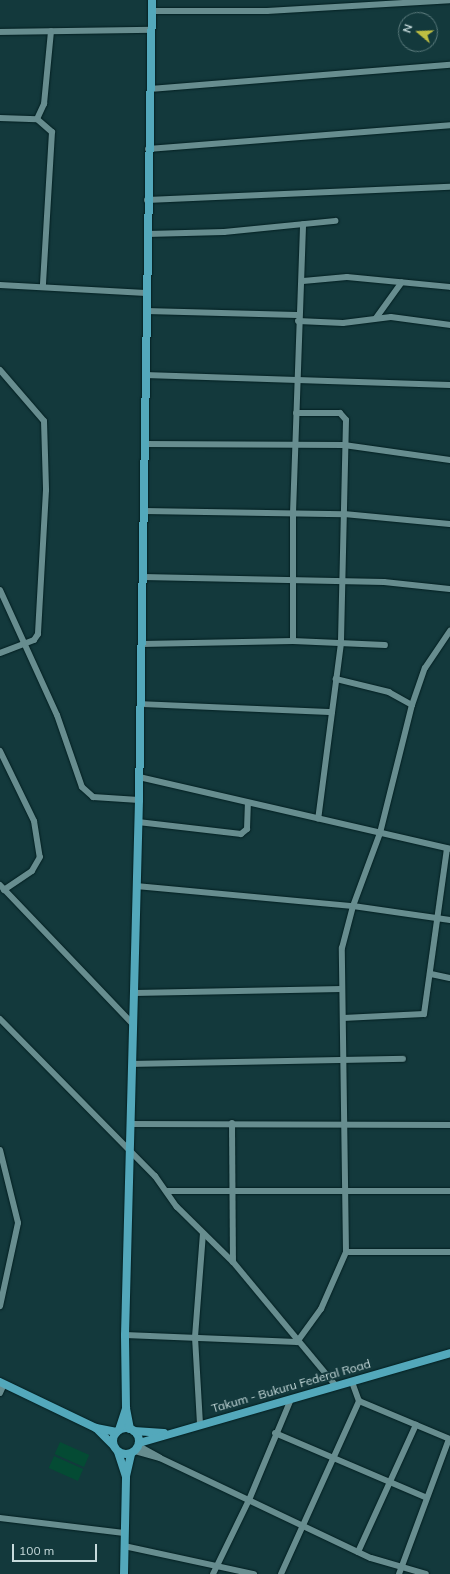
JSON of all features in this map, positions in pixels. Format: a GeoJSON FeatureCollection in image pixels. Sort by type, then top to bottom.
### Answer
{"type":"FeatureCollection","features":[{"type":"Feature","properties":{"kind":"main road"},"geometry":{"type":"LineString","coordinates":[[124,1574],[126,1476],[136,1449],[126,1408],[125,1335],[139,800],[147,200],[152,0]]}},
{"type":"Feature","properties":{"kind":"main road","name":"Takum - Bukuru Federal Road"},"geometry":{"type":"LineString","coordinates":[[136,1449],[167,1433],[352,1382],[450,1353]]}},
{"type":"Feature","properties":{"kind":"main road"},"geometry":{"type":"LineString","coordinates":[[2,1383],[96,1428],[118,1431],[132,1430],[167,1433]]}},
{"type":"Feature","properties":{"kind":"main road"},"geometry":{"type":"LineString","coordinates":[[115,1448],[118,1431],[126,1408]]}},
{"type":"Feature","properties":{"kind":"main road"},"geometry":{"type":"LineString","coordinates":[[96,1428],[115,1448],[126,1476]]}},
{"type":"Feature","properties":{"kind":"main road"},"geometry":{"type":"LineString","coordinates":[[115,1448],[136,1449]]}},
{"type":"Feature","properties":{"kind":"street"},"geometry":{"type":"LineString","coordinates":[[152,11],[267,11],[410,0],[450,0]]}},
{"type":"Feature","properties":{"kind":"street"},"geometry":{"type":"LineString","coordinates":[[0,32],[151,30]]}},
{"type":"Feature","properties":{"kind":"street"},"geometry":{"type":"LineString","coordinates":[[38,119],[44,104],[50,31]]}},
{"type":"Feature","properties":{"kind":"street"},"geometry":{"type":"LineString","coordinates":[[150,89],[450,65]]}},
{"type":"Feature","properties":{"kind":"street"},"geometry":{"type":"LineString","coordinates":[[0,118],[38,119],[52,132],[43,285]]}},
{"type":"Feature","properties":{"kind":"street"},"geometry":{"type":"LineString","coordinates":[[148,149],[450,125]]}},
{"type":"Feature","properties":{"kind":"street"},"geometry":{"type":"LineString","coordinates":[[147,200],[450,187]]}},
{"type":"Feature","properties":{"kind":"street"},"geometry":{"type":"LineString","coordinates":[[147,234],[335,221]]}},
{"type":"Feature","properties":{"kind":"street"},"geometry":{"type":"LineString","coordinates":[[293,641],[292,513],[298,318],[303,281],[303,224]]}},
{"type":"Feature","properties":{"kind":"street"},"geometry":{"type":"LineString","coordinates":[[303,281],[347,277],[450,287]]}},
{"type":"Feature","properties":{"kind":"street"},"geometry":{"type":"LineString","coordinates":[[376,318],[402,282]]}},
{"type":"Feature","properties":{"kind":"street"},"geometry":{"type":"LineString","coordinates":[[0,285],[43,285],[146,293]]}},
{"type":"Feature","properties":{"kind":"street"},"geometry":{"type":"LineString","coordinates":[[146,311],[298,318],[343,323],[376,318],[450,325]]}},
{"type":"Feature","properties":{"kind":"street"},"geometry":{"type":"LineString","coordinates":[[0,370],[44,421],[46,490],[40,625],[34,640],[22,643],[0,653]]}},
{"type":"Feature","properties":{"kind":"street"},"geometry":{"type":"LineString","coordinates":[[145,375],[450,385]]}},
{"type":"Feature","properties":{"kind":"street"},"geometry":{"type":"LineString","coordinates":[[296,413],[344,414],[344,514],[341,643],[318,819]]}},
{"type":"Feature","properties":{"kind":"street"},"geometry":{"type":"LineString","coordinates":[[144,444],[344,445],[450,460]]}},
{"type":"Feature","properties":{"kind":"street"},"geometry":{"type":"LineString","coordinates":[[144,511],[344,514],[450,524]]}},
{"type":"Feature","properties":{"kind":"street"},"geometry":{"type":"LineString","coordinates":[[143,577],[343,580],[450,589]]}},
{"type":"Feature","properties":{"kind":"street"},"geometry":{"type":"LineString","coordinates":[[0,590],[15,618],[22,643],[30,653],[57,715],[82,787],[93,797],[139,800]]}},
{"type":"Feature","properties":{"kind":"street"},"geometry":{"type":"LineString","coordinates":[[297,1342],[320,1310],[346,1252],[344,1191],[345,1060],[342,948],[353,906],[380,833],[412,705],[425,668],[450,632]]}},
{"type":"Feature","properties":{"kind":"street"},"geometry":{"type":"LineString","coordinates":[[142,644],[293,641],[385,645]]}},
{"type":"Feature","properties":{"kind":"street"},"geometry":{"type":"LineString","coordinates":[[336,679],[389,692],[412,705]]}},
{"type":"Feature","properties":{"kind":"street"},"geometry":{"type":"LineString","coordinates":[[140,704],[332,712]]}},
{"type":"Feature","properties":{"kind":"street"},"geometry":{"type":"LineString","coordinates":[[0,751],[34,821],[40,857],[32,871],[2,888],[133,1024]]}},
{"type":"Feature","properties":{"kind":"street"},"geometry":{"type":"LineString","coordinates":[[139,777],[448,849],[437,918],[432,974],[424,1014],[343,1018]]}},
{"type":"Feature","properties":{"kind":"street"},"geometry":{"type":"LineString","coordinates":[[138,822],[241,834],[247,829],[248,803]]}},
{"type":"Feature","properties":{"kind":"street"},"geometry":{"type":"LineString","coordinates":[[136,886],[353,906],[450,920]]}},
{"type":"Feature","properties":{"kind":"street"},"geometry":{"type":"LineString","coordinates":[[432,974],[450,978]]}},
{"type":"Feature","properties":{"kind":"street"},"geometry":{"type":"LineString","coordinates":[[134,993],[342,989]]}},
{"type":"Feature","properties":{"kind":"street"},"geometry":{"type":"LineString","coordinates":[[0,1019],[167,1191],[203,1233],[233,1262],[297,1342],[336,1386]]}},
{"type":"Feature","properties":{"kind":"street"},"geometry":{"type":"LineString","coordinates":[[132,1064],[403,1059]]}},
{"type":"Feature","properties":{"kind":"street"},"geometry":{"type":"LineString","coordinates":[[232,1123],[233,1262]]}},
{"type":"Feature","properties":{"kind":"street"},"geometry":{"type":"LineString","coordinates":[[131,1124],[232,1123],[344,1127],[450,1125]]}},
{"type":"Feature","properties":{"kind":"street"},"geometry":{"type":"LineString","coordinates":[[0,1150],[18,1223],[0,1306]]}},
{"type":"Feature","properties":{"kind":"street"},"geometry":{"type":"LineString","coordinates":[[167,1191],[450,1192]]}},
{"type":"Feature","properties":{"kind":"street"},"geometry":{"type":"LineString","coordinates":[[200,1424],[195,1337],[203,1233]]}},
{"type":"Feature","properties":{"kind":"street"},"geometry":{"type":"LineString","coordinates":[[346,1252],[450,1252]]}},
{"type":"Feature","properties":{"kind":"street"},"geometry":{"type":"LineString","coordinates":[[125,1335],[297,1342]]}},
{"type":"Feature","properties":{"kind":"street"},"geometry":{"type":"LineString","coordinates":[[352,1382],[360,1401],[450,1439],[425,1497],[399,1571]]}},
{"type":"Feature","properties":{"kind":"street"},"geometry":{"type":"LineString","coordinates":[[0,1393],[2,1383]]}},
{"type":"Feature","properties":{"kind":"street"},"geometry":{"type":"LineString","coordinates":[[213,1574],[249,1500],[275,1433],[291,1399]]}},
{"type":"Feature","properties":{"kind":"street"},"geometry":{"type":"LineString","coordinates":[[281,1574],[305,1526],[360,1401]]}},
{"type":"Feature","properties":{"kind":"street"},"geometry":{"type":"LineString","coordinates":[[358,1552],[392,1483],[416,1425]]}},
{"type":"Feature","properties":{"kind":"street"},"geometry":{"type":"LineString","coordinates":[[275,1433],[425,1497]]}},
{"type":"Feature","properties":{"kind":"street"},"geometry":{"type":"LineString","coordinates":[[136,1449],[160,1458],[399,1571],[426,1574]]}},
{"type":"Feature","properties":{"kind":"street"},"geometry":{"type":"LineString","coordinates":[[0,1518],[124,1533]]}},
{"type":"Feature","properties":{"kind":"street"},"geometry":{"type":"LineString","coordinates":[[124,1546],[254,1574]]}},
{"type":"Feature","properties":{"kind":"green space"},"geometry":{"type":"Polygon","coordinates":[[[60,1442],[89,1455],[84,1467],[55,1454],[60,1442]]]}},
{"type":"Feature","properties":{"kind":"green space"},"geometry":{"type":"Polygon","coordinates":[[[54,1456],[83,1469],[78,1481],[49,1468],[54,1456]]]}}]}
